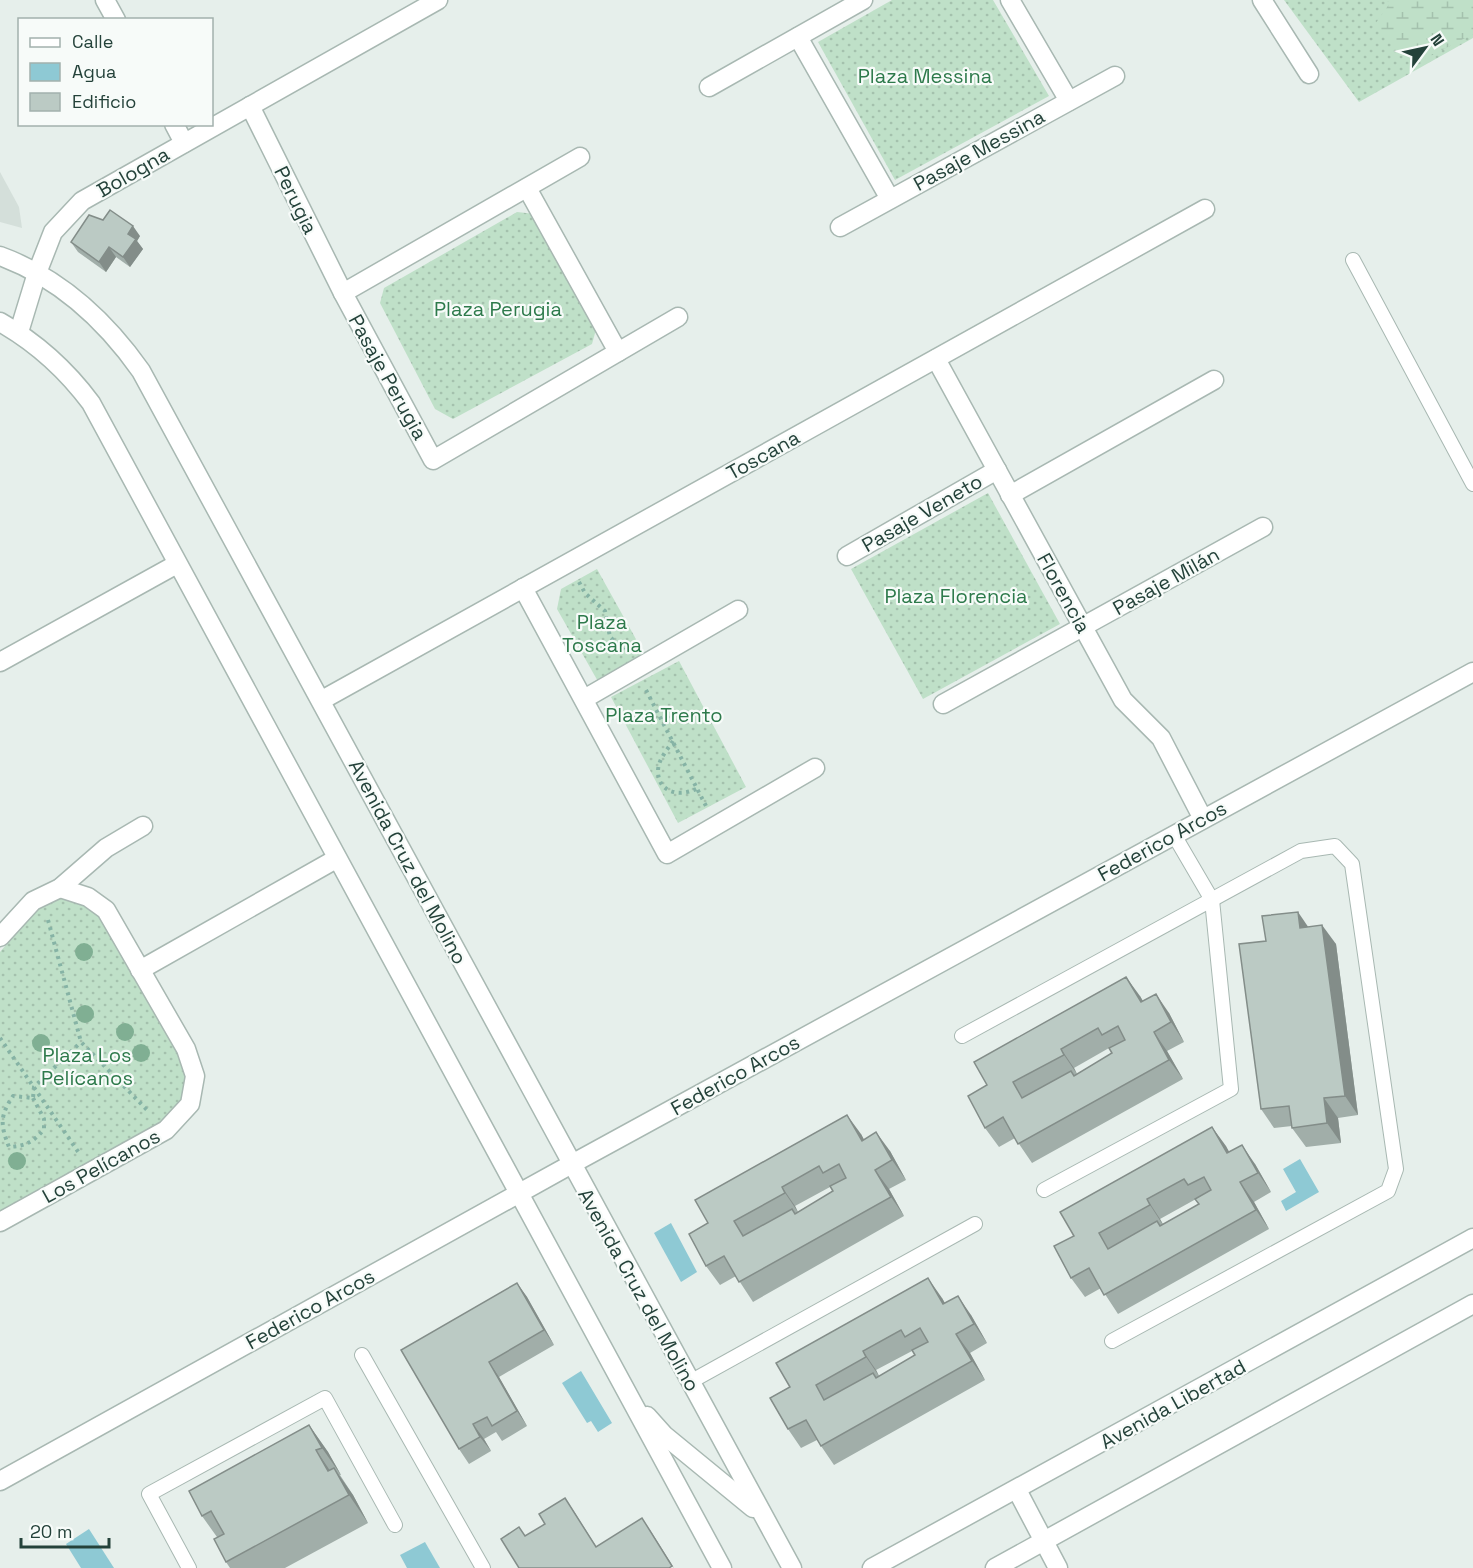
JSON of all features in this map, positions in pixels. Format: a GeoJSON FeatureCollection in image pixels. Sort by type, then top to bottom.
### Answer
{"type":"FeatureCollection","features":[{"type":"Feature","properties":{"kind":"street"},"geometry":{"type":"LineString","coordinates":[[105,0],[115,18]]}},
{"type":"Feature","properties":{"kind":"street","name":"Bologna"},"geometry":{"type":"LineString","coordinates":[[19,332],[37,273],[53,232],[82,201],[250,106],[412,6],[438,0]]}},
{"type":"Feature","properties":{"kind":"street"},"geometry":{"type":"LineString","coordinates":[[709,87],[863,0]]}},
{"type":"Feature","properties":{"kind":"street","name":"Pasaje Messina"},"geometry":{"type":"LineString","coordinates":[[1010,0],[1069,101]]}},
{"type":"Feature","properties":{"kind":"street"},"geometry":{"type":"LineString","coordinates":[[1262,0],[1310,74]]}},
{"type":"Feature","properties":{"kind":"street","name":"Pasaje Messina"},"geometry":{"type":"LineString","coordinates":[[798,37],[890,199]]}},
{"type":"Feature","properties":{"kind":"street","name":"Pasaje Messina"},"geometry":{"type":"LineString","coordinates":[[840,227],[1115,76]]}},
{"type":"Feature","properties":{"kind":"street","name":"Perugia"},"geometry":{"type":"LineString","coordinates":[[250,106],[343,293]]}},
{"type":"Feature","properties":{"kind":"street"},"geometry":{"type":"LineString","coordinates":[[175,126],[184,143]]}},
{"type":"Feature","properties":{"kind":"street","name":"Pasaje Perugia"},"geometry":{"type":"LineString","coordinates":[[580,158],[343,293],[434,460],[678,317]]}},
{"type":"Feature","properties":{"kind":"street"},"geometry":{"type":"LineString","coordinates":[[526,188],[618,352]]}},
{"type":"Feature","properties":{"kind":"street","name":"Toscana"},"geometry":{"type":"LineString","coordinates":[[322,700],[1205,209]]}},
{"type":"Feature","properties":{"kind":"street","name":"Avenida Cruz del Molino"},"geometry":{"type":"LineString","coordinates":[[0,256],[37,273],[62,288],[106,326],[141,372],[322,700],[570,1165],[792,1568]]}},
{"type":"Feature","properties":{"kind":"street","name":"Avenida Cruz del Molino"},"geometry":{"type":"LineString","coordinates":[[0,322],[19,332],[59,364],[91,403],[517,1194],[722,1568]]}},
{"type":"Feature","properties":{"kind":"street","name":"Florencia"},"geometry":{"type":"LineString","coordinates":[[936,359],[1123,700],[1161,738],[1203,819]]}},
{"type":"Feature","properties":{"kind":"street"},"geometry":{"type":"LineString","coordinates":[[1010,495],[1214,380]]}},
{"type":"Feature","properties":{"kind":"street","name":"Pasaje Veneto"},"geometry":{"type":"LineString","coordinates":[[847,556],[996,470]]}},
{"type":"Feature","properties":{"kind":"street","name":"Pasaje Milán"},"geometry":{"type":"LineString","coordinates":[[943,704],[1263,527]]}},
{"type":"Feature","properties":{"kind":"street"},"geometry":{"type":"LineString","coordinates":[[0,662],[177,564]]}},
{"type":"Feature","properties":{"kind":"street"},"geometry":{"type":"LineString","coordinates":[[523,588],[667,854],[815,768]]}},
{"type":"Feature","properties":{"kind":"street"},"geometry":{"type":"LineString","coordinates":[[584,699],[738,610]]}},
{"type":"Feature","properties":{"kind":"street","name":"Federico Arcos"},"geometry":{"type":"LineString","coordinates":[[0,1481],[517,1194],[1473,672]]}},
{"type":"Feature","properties":{"kind":"street"},"geometry":{"type":"LineString","coordinates":[[0,937],[33,901],[60,888],[106,848],[143,826]]}},
{"type":"Feature","properties":{"kind":"street"},"geometry":{"type":"LineString","coordinates":[[140,970],[336,859]]}},
{"type":"Feature","properties":{"kind":"street","name":"Los Pelícanos"},"geometry":{"type":"LineString","coordinates":[[0,1222],[166,1131],[190,1104],[195,1076],[186,1048],[106,910],[88,897],[60,888]]}},
{"type":"Feature","properties":{"kind":"street","name":"Avenida Libertad"},"geometry":{"type":"LineString","coordinates":[[872,1568],[1473,1238]]}},
{"type":"Feature","properties":{"kind":"street"},"geometry":{"type":"LineString","coordinates":[[995,1568],[1473,1304]]}},
{"type":"Feature","properties":{"kind":"street","name":"Avenida Cruz del Molino"},"geometry":{"type":"LineString","coordinates":[[627,1394],[664,1435],[714,1473],[763,1517]]}},
{"type":"Feature","properties":{"kind":"street"},"geometry":{"type":"LineString","coordinates":[[1017,1490],[1058,1568]]}},
{"type":"Feature","properties":{"kind":"lane"},"geometry":{"type":"LineString","coordinates":[[1353,260],[1473,484]]}},
{"type":"Feature","properties":{"kind":"lane"},"geometry":{"type":"LineString","coordinates":[[1044,1190],[1231,1089],[1212,900],[1174,834]]}},
{"type":"Feature","properties":{"kind":"lane"},"geometry":{"type":"LineString","coordinates":[[962,1036],[1301,851],[1335,846],[1352,864],[1396,1169],[1388,1191],[1112,1341]]}},
{"type":"Feature","properties":{"kind":"lane"},"geometry":{"type":"LineString","coordinates":[[690,1382],[975,1224]]}},
{"type":"Feature","properties":{"kind":"lane"},"geometry":{"type":"LineString","coordinates":[[362,1355],[483,1568]]}},
{"type":"Feature","properties":{"kind":"lane"},"geometry":{"type":"LineString","coordinates":[[189,1568],[148,1494],[325,1398],[395,1525]]}},
{"type":"Feature","properties":{"kind":"path"},"geometry":{"type":"LineString","coordinates":[[673,741],[662,756],[658,772],[664,787],[675,794],[688,794],[698,789]]}},
{"type":"Feature","properties":{"kind":"path"},"geometry":{"type":"LineString","coordinates":[[42,897],[81,1042],[166,1131]]}},
{"type":"Feature","properties":{"kind":"path"},"geometry":{"type":"LineString","coordinates":[[0,1038],[92,1171]]}},
{"type":"Feature","properties":{"kind":"path"},"geometry":{"type":"LineString","coordinates":[[33,1098],[13,1096],[0,1113],[1,1133],[9,1147],[23,1146],[36,1140],[44,1129],[44,1119],[33,1098],[34,1087],[81,1042]]}},
{"type":"Feature","properties":{"kind":"shaded area"},"geometry":{"type":"Polygon","coordinates":[[[0,172],[19,207],[22,228],[0,222],[0,172]]]}},
{"type":"Feature","properties":{"kind":"green space","name":"Plaza Messina"},"geometry":{"type":"Polygon","coordinates":[[[892,0],[993,0],[1049,96],[895,180],[818,42],[892,0]]]}},
{"type":"Feature","properties":{"kind":"green space"},"geometry":{"type":"Polygon","coordinates":[[[1284,0],[1473,0],[1473,38],[1359,102],[1284,0]]]}},
{"type":"Feature","properties":{"kind":"green space"},"geometry":{"type":"Polygon","coordinates":[[[1386,0],[1473,0],[1473,34],[1417,63],[1373,27],[1390,3],[1386,0]]]}},
{"type":"Feature","properties":{"kind":"green space","name":"Plaza Perugia"},"geometry":{"type":"Polygon","coordinates":[[[517,212],[535,214],[597,326],[592,344],[453,419],[435,409],[380,303],[384,288],[517,212]]]}},
{"type":"Feature","properties":{"kind":"green space","name":"Plaza Florencia"},"geometry":{"type":"Polygon","coordinates":[[[988,493],[1060,624],[923,699],[851,569],[988,493]]]}},
{"type":"Feature","properties":{"kind":"green space","name":"Plaza Toscana"},"geometry":{"type":"Polygon","coordinates":[[[597,569],[647,659],[600,685],[557,609],[561,589],[597,569]]]}},
{"type":"Feature","properties":{"kind":"green space","name":"Plaza Trento"},"geometry":{"type":"Polygon","coordinates":[[[679,661],[746,787],[678,823],[611,697],[679,661]]]}},
{"type":"Feature","properties":{"kind":"green space","name":"Plaza Los Pelícanos"},"geometry":{"type":"Polygon","coordinates":[[[61,897],[85,904],[99,915],[178,1052],[187,1077],[183,1101],[161,1124],[0,1213],[0,952],[38,907],[61,897]]]}},
{"type":"Feature","properties":{"kind":"water"},"geometry":{"type":"Polygon","coordinates":[[[1300,1159],[1319,1192],[1286,1211],[1281,1201],[1296,1192],[1283,1169],[1300,1159]]]}},
{"type":"Feature","properties":{"kind":"water"},"geometry":{"type":"Polygon","coordinates":[[[671,1223],[697,1272],[681,1282],[654,1233],[671,1223]]]}},
{"type":"Feature","properties":{"kind":"water"},"geometry":{"type":"Polygon","coordinates":[[[581,1371],[612,1423],[598,1432],[591,1421],[587,1423],[562,1383],[581,1371]]]}},
{"type":"Feature","properties":{"kind":"water"},"geometry":{"type":"Polygon","coordinates":[[[89,1529],[114,1568],[81,1568],[66,1544],[89,1529]]]}},
{"type":"Feature","properties":{"kind":"water"},"geometry":{"type":"Polygon","coordinates":[[[425,1542],[440,1568],[407,1568],[400,1555],[425,1542]]]}},
{"type":"Feature","properties":{"kind":"building"},"geometry":{"type":"Polygon","coordinates":[[[110,210],[133,226],[128,234],[136,239],[123,257],[109,247],[99,262],[71,242],[89,215],[103,220],[110,210]]]}},
{"type":"Feature","properties":{"kind":"building"},"geometry":{"type":"Polygon","coordinates":[[[1298,912],[1300,928],[1322,925],[1345,1096],[1324,1098],[1327,1123],[1292,1128],[1289,1106],[1261,1109],[1239,944],[1266,941],[1262,916],[1298,912]]]}},
{"type":"Feature","properties":{"kind":"building"},"geometry":{"type":"Polygon","coordinates":[[[1126,977],[1141,1002],[1156,994],[1171,1022],[1154,1032],[1169,1060],[1018,1144],[1003,1117],[985,1128],[968,1096],[987,1085],[974,1062],[1126,977]],[[1118,1026],[1102,1035],[1098,1028],[1061,1049],[1064,1055],[1013,1082],[1022,1098],[1071,1071],[1074,1076],[1112,1053],[1109,1048],[1125,1040],[1118,1026]]]}},
{"type":"Feature","properties":{"kind":"building"},"geometry":{"type":"Polygon","coordinates":[[[847,1115],[862,1141],[876,1132],[892,1160],[875,1170],[891,1197],[739,1282],[724,1256],[706,1266],[689,1234],[708,1223],[695,1200],[847,1115]],[[839,1164],[823,1173],[819,1166],[782,1187],[785,1193],[734,1221],[743,1236],[792,1209],[795,1214],[833,1191],[830,1186],[846,1178],[839,1164]]]}},
{"type":"Feature","properties":{"kind":"building"},"geometry":{"type":"Polygon","coordinates":[[[1212,1127],[1227,1153],[1242,1145],[1258,1173],[1240,1182],[1256,1210],[1104,1295],[1089,1268],[1071,1278],[1054,1246],[1074,1236],[1060,1212],[1212,1127]],[[1204,1177],[1188,1185],[1184,1179],[1147,1199],[1150,1205],[1099,1233],[1108,1249],[1157,1221],[1160,1226],[1199,1204],[1195,1199],[1211,1190],[1204,1177]]]}},
{"type":"Feature","properties":{"kind":"building"},"geometry":{"type":"Polygon","coordinates":[[[928,1278],[943,1304],[958,1296],[974,1324],[956,1334],[972,1361],[821,1446],[806,1420],[788,1429],[770,1398],[790,1387],[776,1363],[928,1278]],[[920,1328],[905,1337],[901,1330],[863,1351],[866,1357],[816,1385],[824,1400],[873,1373],[876,1378],[915,1355],[912,1350],[928,1342],[920,1328]]]}},
{"type":"Feature","properties":{"kind":"building"},"geometry":{"type":"Polygon","coordinates":[[[517,1283],[544,1330],[489,1362],[517,1411],[492,1426],[487,1417],[473,1424],[480,1437],[459,1449],[401,1350],[517,1283]]]}},
{"type":"Feature","properties":{"kind":"building"},"geometry":{"type":"Polygon","coordinates":[[[309,1425],[322,1448],[316,1450],[328,1471],[334,1468],[349,1495],[226,1562],[214,1539],[224,1534],[211,1511],[202,1516],[189,1491],[309,1425]]]}},
{"type":"Feature","properties":{"kind":"building"},"geometry":{"type":"Polygon","coordinates":[[[565,1498],[596,1547],[642,1518],[672,1566],[669,1568],[519,1568],[501,1539],[519,1527],[525,1536],[545,1524],[539,1514],[565,1498]]]}}]}
